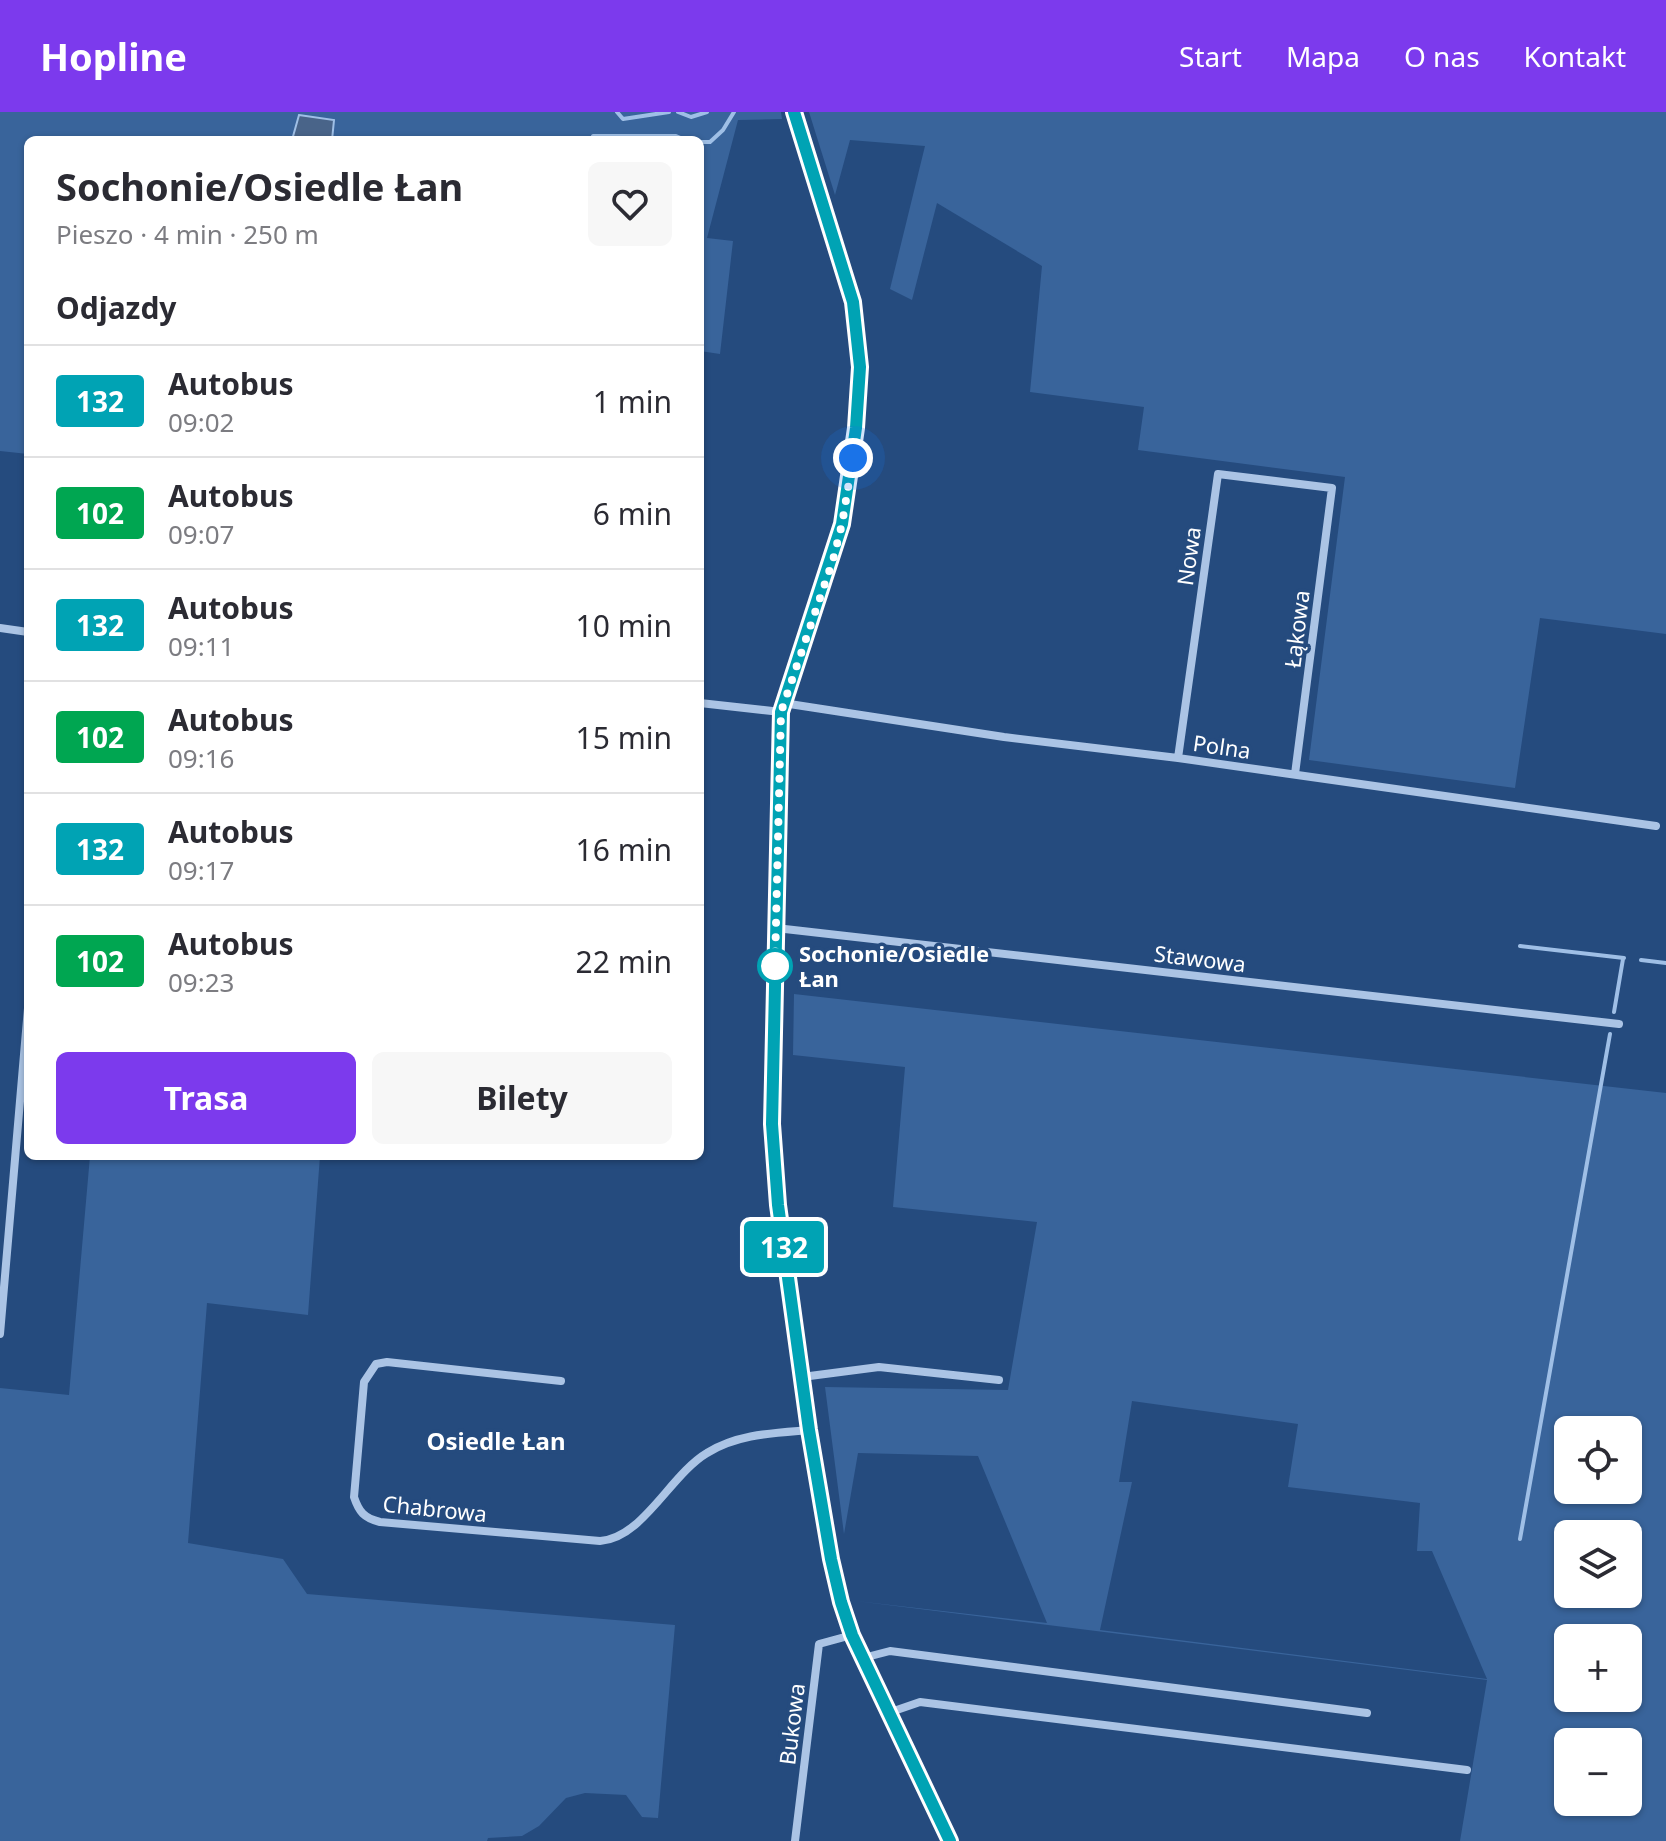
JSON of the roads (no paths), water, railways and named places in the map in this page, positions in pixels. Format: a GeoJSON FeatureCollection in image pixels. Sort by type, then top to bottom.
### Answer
{"type":"FeatureCollection","features":[{"type":"Feature","properties":{"kind":"street"},"geometry":{"type":"LineString","coordinates":[[794,112],[853,302],[860,367],[856,428],[842,524],[833,560],[782,708],[772,1124],[778,1205],[809,1430],[841,1602],[852,1635],[950,1841]]}},
{"type":"Feature","properties":{"kind":"street","name":"Nowa"},"geometry":{"type":"LineString","coordinates":[[1178,758],[1218,474],[1332,488]]}},
{"type":"Feature","properties":{"kind":"street","name":"Łąkowa"},"geometry":{"type":"LineString","coordinates":[[1295,774],[1332,488]]}},
{"type":"Feature","properties":{"kind":"street"},"geometry":{"type":"LineString","coordinates":[[0,628],[24,631]]}},
{"type":"Feature","properties":{"kind":"street","name":"Polna"},"geometry":{"type":"LineString","coordinates":[[704,703],[782,708],[1178,758],[1656,826]]}},
{"type":"Feature","properties":{"kind":"street","name":"Stawowa"},"geometry":{"type":"LineString","coordinates":[[776,928],[1619,1024]]}},
{"type":"Feature","properties":{"kind":"street"},"geometry":{"type":"LineString","coordinates":[[0,1334],[24,1055]]}},
{"type":"Feature","properties":{"kind":"street","name":"Chabrowa"},"geometry":{"type":"LineString","coordinates":[[561,1381],[387,1362],[376,1364],[364,1382],[354,1497],[358,1510],[367,1518],[380,1522],[615,1540],[628,1532],[706,1453],[759,1434],[809,1430]]}},
{"type":"Feature","properties":{"kind":"street"},"geometry":{"type":"LineString","coordinates":[[802,1377],[879,1367],[999,1380]]}},
{"type":"Feature","properties":{"kind":"street","name":"Bukowa"},"geometry":{"type":"LineString","coordinates":[[795,1841],[819,1644],[852,1635]]}},
{"type":"Feature","properties":{"kind":"street"},"geometry":{"type":"LineString","coordinates":[[863,1658],[890,1651],[1367,1713]]}},
{"type":"Feature","properties":{"kind":"street"},"geometry":{"type":"LineString","coordinates":[[888,1713],[920,1702],[1467,1770]]}},
{"type":"Feature","properties":{"kind":"waterway"},"geometry":{"type":"LineString","coordinates":[[617,112],[623,119],[669,112]]}},
{"type":"Feature","properties":{"kind":"waterway"},"geometry":{"type":"LineString","coordinates":[[678,112],[691,117],[707,112]]}},
{"type":"Feature","properties":{"kind":"waterway"},"geometry":{"type":"LineString","coordinates":[[704,142],[710,142],[723,130],[734,112]]}},
{"type":"Feature","properties":{"kind":"waterway"},"geometry":{"type":"LineString","coordinates":[[593,136],[676,136]]}},
{"type":"Feature","properties":{"kind":"waterway"},"geometry":{"type":"LineString","coordinates":[[1520,946],[1624,958]]}},
{"type":"Feature","properties":{"kind":"waterway"},"geometry":{"type":"LineString","coordinates":[[1614,1012],[1623,959]]}},
{"type":"Feature","properties":{"kind":"waterway"},"geometry":{"type":"LineString","coordinates":[[1641,960],[1666,963]]}},
{"type":"Feature","properties":{"kind":"waterway"},"geometry":{"type":"LineString","coordinates":[[1520,1539],[1610,1034]]}},
{"type":"Feature","properties":{"kind":"place","name":"Sochonie/Osiedle Łan"},"geometry":{"type":"Point","coordinates":[775,966]}},
{"type":"Feature","properties":{"kind":"district","name":"Osiedle Łan"},"geometry":{"type":"Point","coordinates":[496,1440]}}]}
